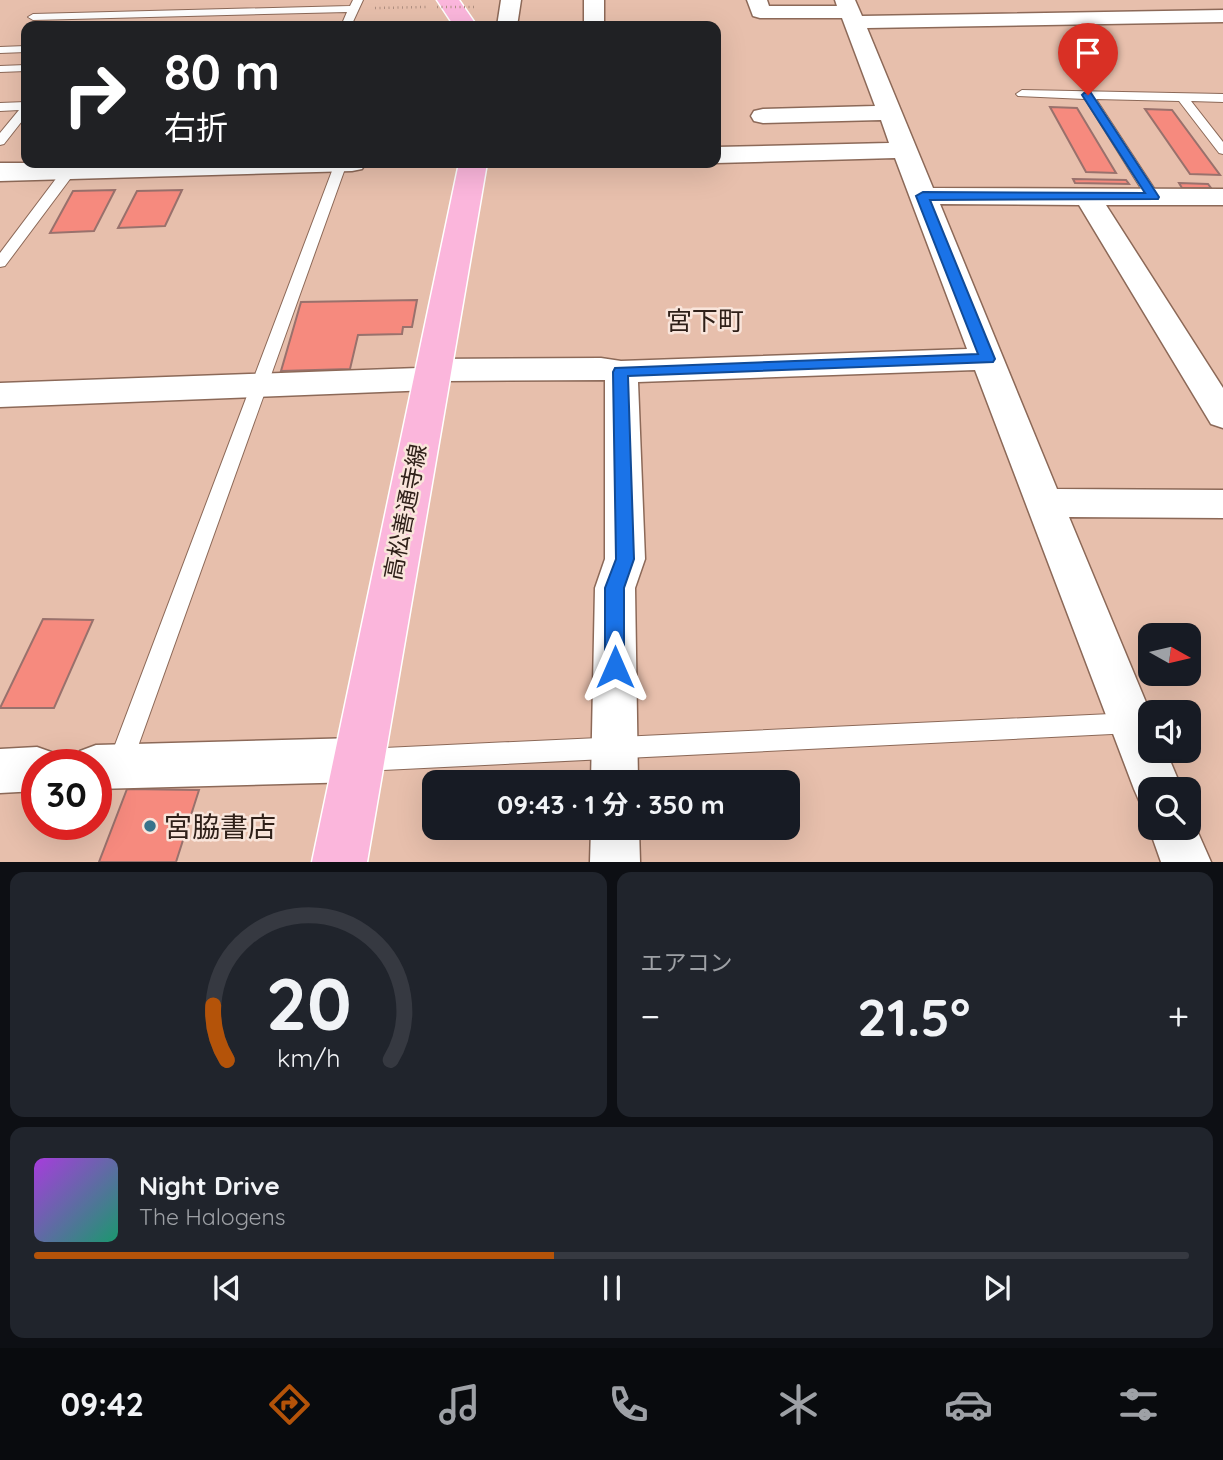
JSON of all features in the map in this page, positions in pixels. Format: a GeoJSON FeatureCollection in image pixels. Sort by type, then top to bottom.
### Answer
{"type":"FeatureCollection","features":[{"type":"Feature","properties":{"kind":"main road"},"geometry":{"type":"LineString","coordinates":[[442,4],[470,16]]}},
{"type":"Feature","properties":{"kind":"main road","name":"高松善通寺線"},"geometry":{"type":"LineString","coordinates":[[339,862],[472,168]]}},
{"type":"Feature","properties":{"kind":"street"},"geometry":{"type":"LineString","coordinates":[[508,21],[510,0]]}},
{"type":"Feature","properties":{"kind":"street"},"geometry":{"type":"LineString","coordinates":[[594,0],[594,21]]}},
{"type":"Feature","properties":{"kind":"street"},"geometry":{"type":"LineString","coordinates":[[757,0],[760,12],[849,11],[1049,18],[1223,16]]}},
{"type":"Feature","properties":{"kind":"street"},"geometry":{"type":"LineString","coordinates":[[1034,0],[1049,18]]}},
{"type":"Feature","properties":{"kind":"street"},"geometry":{"type":"LineString","coordinates":[[1127,0],[1144,17]]}},
{"type":"Feature","properties":{"kind":"street"},"geometry":{"type":"LineString","coordinates":[[849,11],[1153,777]]}},
{"type":"Feature","properties":{"kind":"street"},"geometry":{"type":"LineString","coordinates":[[763,116],[890,113]]}},
{"type":"Feature","properties":{"kind":"street"},"geometry":{"type":"LineString","coordinates":[[721,155],[904,150]]}},
{"type":"Feature","properties":{"kind":"street"},"geometry":{"type":"LineString","coordinates":[[0,172],[161,168]]}},
{"type":"Feature","properties":{"kind":"street"},"geometry":{"type":"LineString","coordinates":[[923,196],[1223,197]]}},
{"type":"Feature","properties":{"kind":"street"},"geometry":{"type":"LineString","coordinates":[[1087,196],[1223,415]]}},
{"type":"Feature","properties":{"kind":"street"},"geometry":{"type":"LineString","coordinates":[[0,395],[260,385],[432,374],[601,369],[621,372],[988,359]]}},
{"type":"Feature","properties":{"kind":"street"},"geometry":{"type":"LineString","coordinates":[[615,764],[615,588],[625,559],[621,372]]}},
{"type":"Feature","properties":{"kind":"street"},"geometry":{"type":"LineString","coordinates":[[1045,503],[1223,504]]}},
{"type":"Feature","properties":{"kind":"street"},"geometry":{"type":"LineString","coordinates":[[112,766],[357,760]]}},
{"type":"Feature","properties":{"kind":"street"},"geometry":{"type":"LineString","coordinates":[[0,771],[21,770]]}},
{"type":"Feature","properties":{"kind":"street"},"geometry":{"type":"LineString","coordinates":[[615,840],[615,862]]}},
{"type":"Feature","properties":{"kind":"street"},"geometry":{"type":"LineString","coordinates":[[1178,840],[1186,862]]}},
{"type":"Feature","properties":{"kind":"lane"},"geometry":{"type":"LineString","coordinates":[[102,21],[119,0]]}},
{"type":"Feature","properties":{"kind":"lane"},"geometry":{"type":"LineString","coordinates":[[33,17],[356,4],[348,21]]}},
{"type":"Feature","properties":{"kind":"lane"},"geometry":{"type":"LineString","coordinates":[[0,50],[21,49]]}},
{"type":"Feature","properties":{"kind":"lane"},"geometry":{"type":"LineString","coordinates":[[0,68],[21,68]]}},
{"type":"Feature","properties":{"kind":"lane"},"geometry":{"type":"LineString","coordinates":[[1022,94],[1223,97]]}},
{"type":"Feature","properties":{"kind":"lane"},"geometry":{"type":"LineString","coordinates":[[1088,95],[1153,197]]}},
{"type":"Feature","properties":{"kind":"lane"},"geometry":{"type":"LineString","coordinates":[[1182,97],[1223,150]]}},
{"type":"Feature","properties":{"kind":"lane"},"geometry":{"type":"LineString","coordinates":[[0,107],[21,107]]}},
{"type":"Feature","properties":{"kind":"lane"},"geometry":{"type":"LineString","coordinates":[[0,141],[21,114]]}},
{"type":"Feature","properties":{"kind":"lane"},"geometry":{"type":"LineString","coordinates":[[112,754],[260,385],[339,168]]}},
{"type":"Feature","properties":{"kind":"lane"},"geometry":{"type":"LineString","coordinates":[[0,263],[69,171]]}},
{"type":"Feature","properties":{"kind":"lane"},"geometry":{"type":"LineString","coordinates":[[357,760],[615,764],[1132,723]]}},
{"type":"Feature","properties":{"kind":"path"},"geometry":{"type":"LineString","coordinates":[[356,4],[406,7]]}},
{"type":"Feature","properties":{"kind":"path"},"geometry":{"type":"LineString","coordinates":[[442,4],[470,16]]}},
{"type":"Feature","properties":{"kind":"building"},"geometry":{"type":"Polygon","coordinates":[[[1050,107],[1077,108],[1116,173],[1086,172],[1050,107]]]}},
{"type":"Feature","properties":{"kind":"building"},"geometry":{"type":"Polygon","coordinates":[[[1145,109],[1172,110],[1220,175],[1190,174],[1145,109]]]}},
{"type":"Feature","properties":{"kind":"building"},"geometry":{"type":"Polygon","coordinates":[[[1073,179],[1126,180],[1129,184],[1075,183],[1073,179]]]}},
{"type":"Feature","properties":{"kind":"building"},"geometry":{"type":"Polygon","coordinates":[[[1179,183],[1208,184],[1211,188],[1182,188],[1179,183]]]}},
{"type":"Feature","properties":{"kind":"building"},"geometry":{"type":"Polygon","coordinates":[[[115,190],[94,231],[50,233],[73,191],[115,190]]]}},
{"type":"Feature","properties":{"kind":"building"},"geometry":{"type":"Polygon","coordinates":[[[182,190],[165,226],[118,228],[137,191],[182,190]]]}},
{"type":"Feature","properties":{"kind":"building"},"geometry":{"type":"Polygon","coordinates":[[[417,300],[412,327],[403,327],[402,334],[358,335],[350,369],[281,371],[301,302],[417,300]]]}},
{"type":"Feature","properties":{"kind":"building"},"geometry":{"type":"Polygon","coordinates":[[[43,619],[93,620],[54,708],[0,708],[43,619]]]}},
{"type":"Feature","properties":{"kind":"building","name":"宮脇書店"},"geometry":{"type":"Polygon","coordinates":[[[127,789],[199,790],[176,862],[99,862],[107,840],[112,840],[112,828],[127,789]]]}},
{"type":"Feature","properties":{"kind":"place","name":"宮脇書店"},"geometry":{"type":"Point","coordinates":[150,826]}},
{"type":"Feature","properties":{"kind":"district","name":"宮下町"},"geometry":{"type":"Point","coordinates":[705,320]}},
{"type":"Feature","properties":{"kind":"route"},"geometry":{"type":"LineString","coordinates":[[615,667],[615,588],[625,559],[621,372],[988,359],[923,196],[1153,197],[1088,95]]}}]}
